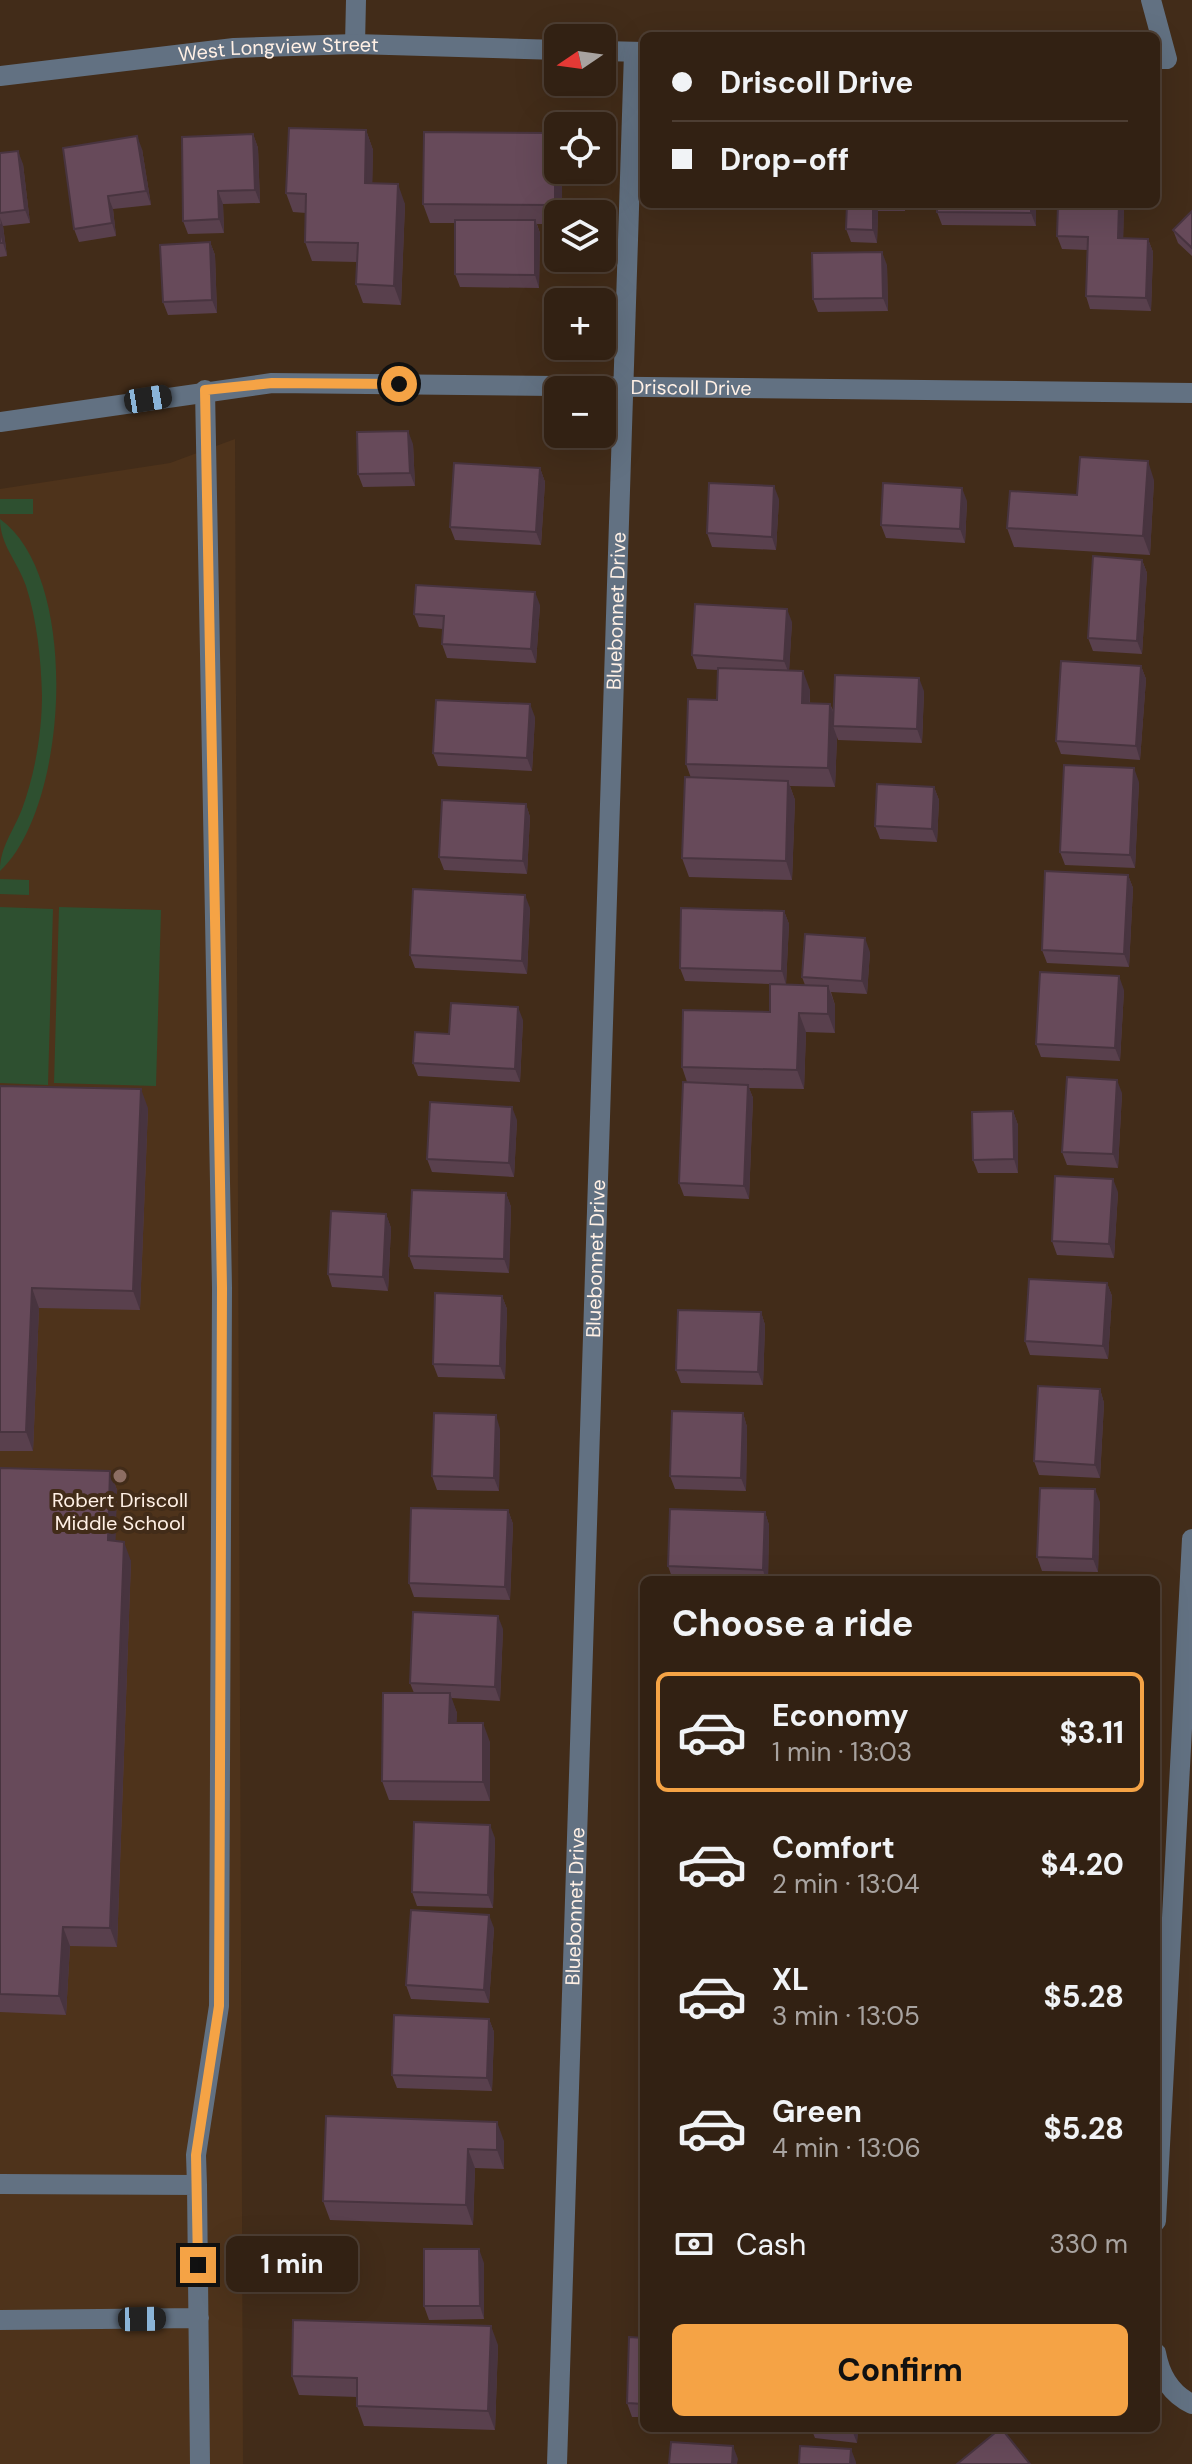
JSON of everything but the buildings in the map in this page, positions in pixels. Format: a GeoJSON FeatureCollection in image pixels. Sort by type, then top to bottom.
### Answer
{"type":"FeatureCollection","features":[{"type":"Feature","properties":{"kind":"street"},"geometry":{"type":"LineString","coordinates":[[355,44],[356,0]]}},
{"type":"Feature","properties":{"kind":"street"},"geometry":{"type":"LineString","coordinates":[[1151,0],[1156,32]]}},
{"type":"Feature","properties":{"kind":"street","name":"West Longview Street"},"geometry":{"type":"LineString","coordinates":[[0,76],[234,48],[355,44],[544,50]]}},
{"type":"Feature","properties":{"kind":"street"},"geometry":{"type":"LineString","coordinates":[[616,51],[639,52]]}},
{"type":"Feature","properties":{"kind":"street","name":"Bluebonnet Drive"},"geometry":{"type":"LineString","coordinates":[[557,2464],[623,385],[639,52]]}},
{"type":"Feature","properties":{"kind":"street","name":"Driscoll Drive"},"geometry":{"type":"LineString","coordinates":[[0,422],[205,390],[272,383],[1192,393]]}},
{"type":"Feature","properties":{"kind":"street"},"geometry":{"type":"LineString","coordinates":[[200,2464],[196,2155],[219,2006],[222,1303],[205,390]]}},
{"type":"Feature","properties":{"kind":"street"},"geometry":{"type":"LineString","coordinates":[[1160,2170],[1183,1879],[1192,1539]]}},
{"type":"Feature","properties":{"kind":"street"},"geometry":{"type":"LineString","coordinates":[[0,2184],[197,2185]]}},
{"type":"Feature","properties":{"kind":"street"},"geometry":{"type":"LineString","coordinates":[[0,2320],[199,2318]]}},
{"type":"Feature","properties":{"kind":"street"},"geometry":{"type":"LineString","coordinates":[[1160,2370],[1178,2397],[1192,2404]]}},
{"type":"Feature","properties":{"kind":"shaded area","name":"Robert Driscoll Middle School"},"geometry":{"type":"Polygon","coordinates":[[[235,439],[243,2464],[0,2464],[0,489],[170,463],[235,439]]]}},
{"type":"Feature","properties":{"kind":"green space"},"geometry":{"type":"Polygon","coordinates":[[[0,499],[33,499],[33,514],[0,514],[0,499]]]}},
{"type":"Feature","properties":{"kind":"green space"},"geometry":{"type":"Polygon","coordinates":[[[0,519],[26,548],[44,589],[54,639],[56,693],[52,747],[40,797],[23,840],[0,871],[5,847],[27,796],[34,767],[42,695],[33,612],[26,586],[3,537],[0,519]]]}},
{"type":"Feature","properties":{"kind":"green space"},"geometry":{"type":"Polygon","coordinates":[[[0,879],[29,880],[29,895],[0,894],[0,879]]]}},
{"type":"Feature","properties":{"kind":"green space"},"geometry":{"type":"Polygon","coordinates":[[[0,907],[53,909],[48,1085],[0,1083],[0,907]]]}},
{"type":"Feature","properties":{"kind":"green space"},"geometry":{"type":"Polygon","coordinates":[[[59,907],[161,910],[156,1086],[54,1083],[59,907]]]}},
{"type":"Feature","properties":{"kind":"place","name":"Robert Driscoll Middle School"},"geometry":{"type":"Point","coordinates":[120,1476]}},
{"type":"Feature","properties":{"kind":"route"},"geometry":{"type":"LineString","coordinates":[[198,2265],[196,2155],[219,2006],[222,1288],[205,390],[272,383],[399,384]]}}]}
